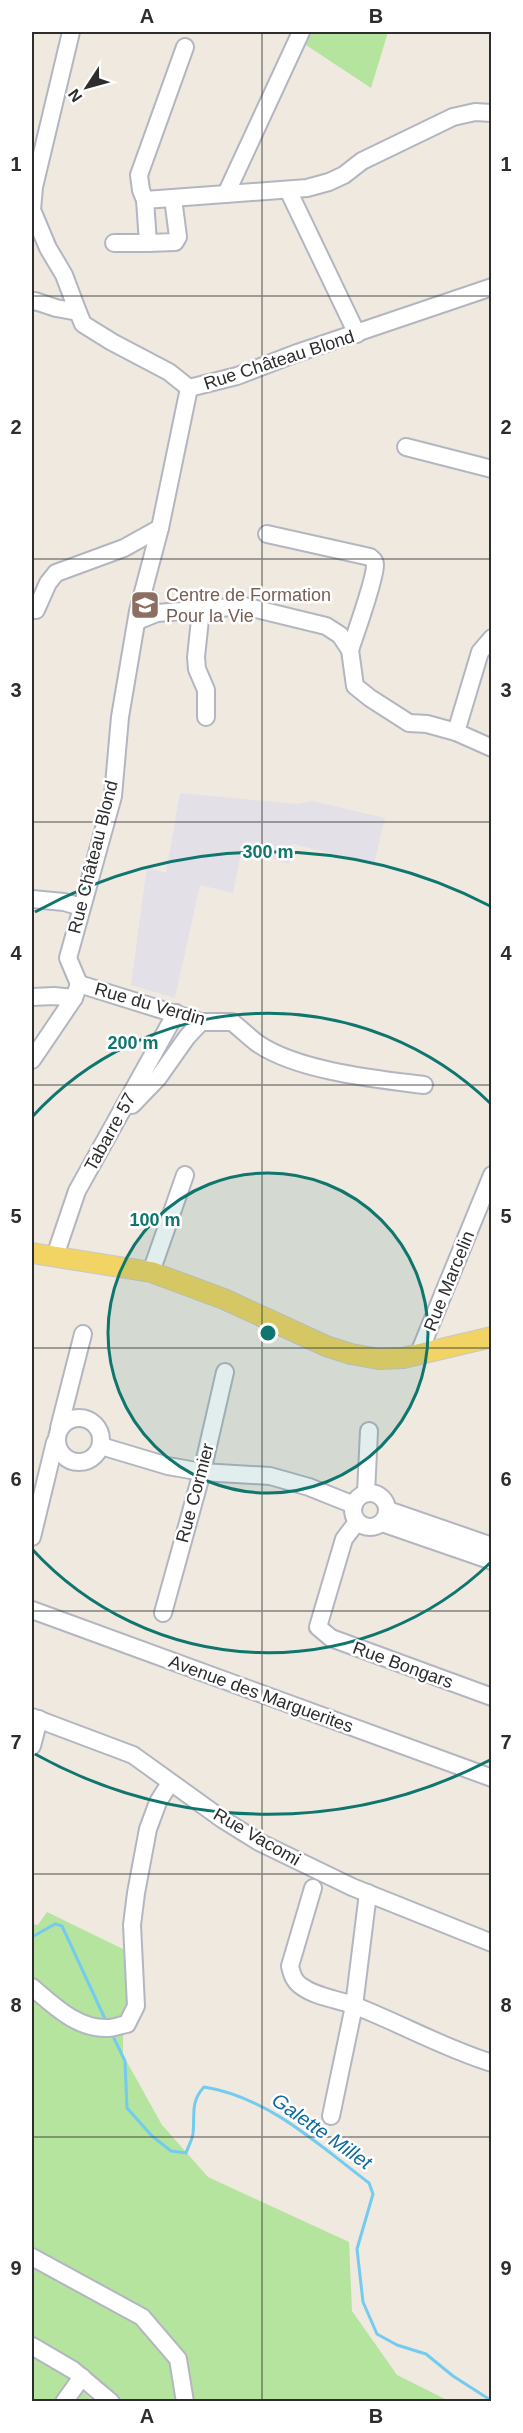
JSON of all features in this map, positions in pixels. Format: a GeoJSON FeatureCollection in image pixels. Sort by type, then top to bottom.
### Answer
{"type":"FeatureCollection","features":[{"type":"Feature","properties":{"kind":"main road"},"geometry":{"type":"LineString","coordinates":[[32,1253],[151,1272],[224,1299],[326,1346],[351,1354],[379,1359],[403,1358],[492,1336]]}},
{"type":"Feature","properties":{"kind":"street"},"geometry":{"type":"LineString","coordinates":[[71,32],[34,187],[32,210],[48,248],[64,275],[83,324],[169,372],[189,388]]}},
{"type":"Feature","properties":{"kind":"street"},"geometry":{"type":"LineString","coordinates":[[226,194],[301,32]]}},
{"type":"Feature","properties":{"kind":"street"},"geometry":{"type":"LineString","coordinates":[[148,243],[145,200],[139,175],[185,47]]}},
{"type":"Feature","properties":{"kind":"street"},"geometry":{"type":"LineString","coordinates":[[145,200],[307,188],[344,175],[362,161],[453,117],[475,112],[492,113]]}},
{"type":"Feature","properties":{"kind":"street"},"geometry":{"type":"LineString","coordinates":[[288,190],[357,334]]}},
{"type":"Feature","properties":{"kind":"street"},"geometry":{"type":"LineString","coordinates":[[114,243],[176,242],[178,230],[173,198]]}},
{"type":"Feature","properties":{"kind":"street","name":"Rue Château Blond"},"geometry":{"type":"LineString","coordinates":[[76,991],[68,958],[112,796],[120,717],[137,621],[160,528],[189,388],[237,376],[297,353],[492,287]]}},
{"type":"Feature","properties":{"kind":"street"},"geometry":{"type":"LineString","coordinates":[[33,300],[56,308],[78,312]]}},
{"type":"Feature","properties":{"kind":"street"},"geometry":{"type":"LineString","coordinates":[[406,447],[492,469]]}},
{"type":"Feature","properties":{"kind":"street"},"geometry":{"type":"LineString","coordinates":[[32,609],[36,610],[48,583],[56,573],[124,548],[160,528]]}},
{"type":"Feature","properties":{"kind":"street"},"geometry":{"type":"LineString","coordinates":[[267,534],[370,557],[374,560],[371,582],[350,650],[355,686],[409,723],[427,724],[456,732],[492,748]]}},
{"type":"Feature","properties":{"kind":"street"},"geometry":{"type":"LineString","coordinates":[[137,621],[157,614],[244,606],[326,626],[340,635],[350,650]]}},
{"type":"Feature","properties":{"kind":"street"},"geometry":{"type":"LineString","coordinates":[[201,610],[196,657],[197,669],[206,690],[206,717]]}},
{"type":"Feature","properties":{"kind":"street"},"geometry":{"type":"LineString","coordinates":[[456,732],[480,652],[492,638]]}},
{"type":"Feature","properties":{"kind":"street"},"geometry":{"type":"LineString","coordinates":[[32,899],[64,902],[81,907]]}},
{"type":"Feature","properties":{"kind":"street"},"geometry":{"type":"LineString","coordinates":[[32,1060],[76,991]]}},
{"type":"Feature","properties":{"kind":"street","name":"Rue du Verdin"},"geometry":{"type":"LineString","coordinates":[[32,997],[54,996],[76,991],[176,1013],[201,1022],[232,1022],[259,1044],[289,1058],[321,1068],[382,1080],[424,1085]]}},
{"type":"Feature","properties":{"kind":"street","name":"Tabarre 57"},"geometry":{"type":"LineString","coordinates":[[55,1256],[77,1191],[176,1013]]}},
{"type":"Feature","properties":{"kind":"street"},"geometry":{"type":"LineString","coordinates":[[119,1119],[158,1078],[187,1037],[201,1022]]}},
{"type":"Feature","properties":{"kind":"street","name":"Rue Marcelin"},"geometry":{"type":"LineString","coordinates":[[419,1353],[492,1175]]}},
{"type":"Feature","properties":{"kind":"street"},"geometry":{"type":"LineString","coordinates":[[151,1272],[185,1176]]}},
{"type":"Feature","properties":{"kind":"street"},"geometry":{"type":"LineString","coordinates":[[32,1537],[83,1334]]}},
{"type":"Feature","properties":{"kind":"street","name":"Rue Cormier"},"geometry":{"type":"LineString","coordinates":[[164,1613],[202,1472],[225,1372]]}},
{"type":"Feature","properties":{"kind":"street"},"geometry":{"type":"LineString","coordinates":[[66,1401],[82,1418]]}},
{"type":"Feature","properties":{"kind":"street"},"geometry":{"type":"LineString","coordinates":[[82,1418],[91,1421],[98,1428],[102,1437],[101,1446],[96,1455],[88,1461],[79,1462],[63,1454],[57,1435],[70,1420],[82,1418]]}},
{"type":"Feature","properties":{"kind":"street"},"geometry":{"type":"LineString","coordinates":[[101,1446],[134,1458],[202,1472],[270,1476],[309,1487],[359,1507],[380,1496],[386,1503],[385,1516],[370,1527],[359,1507],[369,1431]]}},
{"type":"Feature","properties":{"kind":"street"},"geometry":{"type":"LineString","coordinates":[[49,1467],[71,1460]]}},
{"type":"Feature","properties":{"kind":"street","name":"Rue Bongars"},"geometry":{"type":"LineString","coordinates":[[359,1507],[344,1539],[318,1627],[331,1638],[492,1697]]}},
{"type":"Feature","properties":{"kind":"street"},"geometry":{"type":"LineString","coordinates":[[385,1516],[492,1546]]}},
{"type":"Feature","properties":{"kind":"street"},"geometry":{"type":"LineString","coordinates":[[385,1516],[492,1561]]}},
{"type":"Feature","properties":{"kind":"street","name":"Avenue des Marguerites"},"geometry":{"type":"LineString","coordinates":[[32,1610],[492,1778]]}},
{"type":"Feature","properties":{"kind":"street"},"geometry":{"type":"LineString","coordinates":[[32,1746],[35,1718]]}},
{"type":"Feature","properties":{"kind":"street","name":"Rue Vacomi"},"geometry":{"type":"LineString","coordinates":[[35,1718],[133,1755],[170,1783],[259,1842],[368,1893],[492,1943]]}},
{"type":"Feature","properties":{"kind":"street"},"geometry":{"type":"LineString","coordinates":[[32,1987],[63,2014],[88,2025],[109,2028],[127,2024],[136,2006],[132,1937],[136,1893],[148,1829],[158,1802],[170,1783]]}},
{"type":"Feature","properties":{"kind":"street"},"geometry":{"type":"LineString","coordinates":[[313,1888],[290,1966],[293,1977],[299,1985],[310,1992],[354,2006],[429,2040],[492,2063]]}},
{"type":"Feature","properties":{"kind":"street"},"geometry":{"type":"LineString","coordinates":[[331,2116],[354,2006],[368,1893]]}},
{"type":"Feature","properties":{"kind":"street"},"geometry":{"type":"LineString","coordinates":[[32,2257],[142,2317],[178,2359],[185,2402]]}},
{"type":"Feature","properties":{"kind":"street"},"geometry":{"type":"LineString","coordinates":[[32,2346],[82,2377],[111,2402]]}},
{"type":"Feature","properties":{"kind":"street"},"geometry":{"type":"LineString","coordinates":[[64,2402],[82,2377]]}},
{"type":"Feature","properties":{"kind":"shaded area"},"geometry":{"type":"Polygon","coordinates":[[[180,793],[296,804],[312,801],[385,818],[374,864],[293,844],[289,864],[242,848],[233,893],[200,885],[175,998],[131,985],[147,867],[166,873],[180,793]]]}},
{"type":"Feature","properties":{"kind":"green space"},"geometry":{"type":"Polygon","coordinates":[[[311,32],[388,32],[371,88],[306,45],[311,32]]]}},
{"type":"Feature","properties":{"kind":"green space"},"geometry":{"type":"Polygon","coordinates":[[[47,1912],[125,1950],[131,1995],[123,2020],[123,2055],[162,2125],[208,2177],[349,2242],[352,2311],[397,2375],[449,2401],[121,2401],[81,2367],[32,2339],[32,1924],[38,1925],[47,1912]]]}},
{"type":"Feature","properties":{"kind":"green space"},"geometry":{"type":"Polygon","coordinates":[[[32,2355],[64,2375],[93,2401],[32,2401],[32,2355]]]}},
{"type":"Feature","properties":{"kind":"waterway","name":"Galette Millet"},"geometry":{"type":"LineString","coordinates":[[32,1937],[55,1924],[62,1926],[106,2021]]}},
{"type":"Feature","properties":{"kind":"waterway","name":"Galette Millet"},"geometry":{"type":"LineString","coordinates":[[111,2032],[125,2061],[127,2108],[152,2136],[171,2151],[186,2153],[193,2134],[195,2103],[204,2087],[227,2092],[250,2101],[292,2124],[369,2183],[373,2194],[357,2249],[363,2302],[377,2334],[397,2345],[426,2354],[453,2376],[492,2401]]}},
{"type":"Feature","properties":{"kind":"place","name":"Centre de Formation Pour la Vie"},"geometry":{"type":"Point","coordinates":[145,605]}}]}
